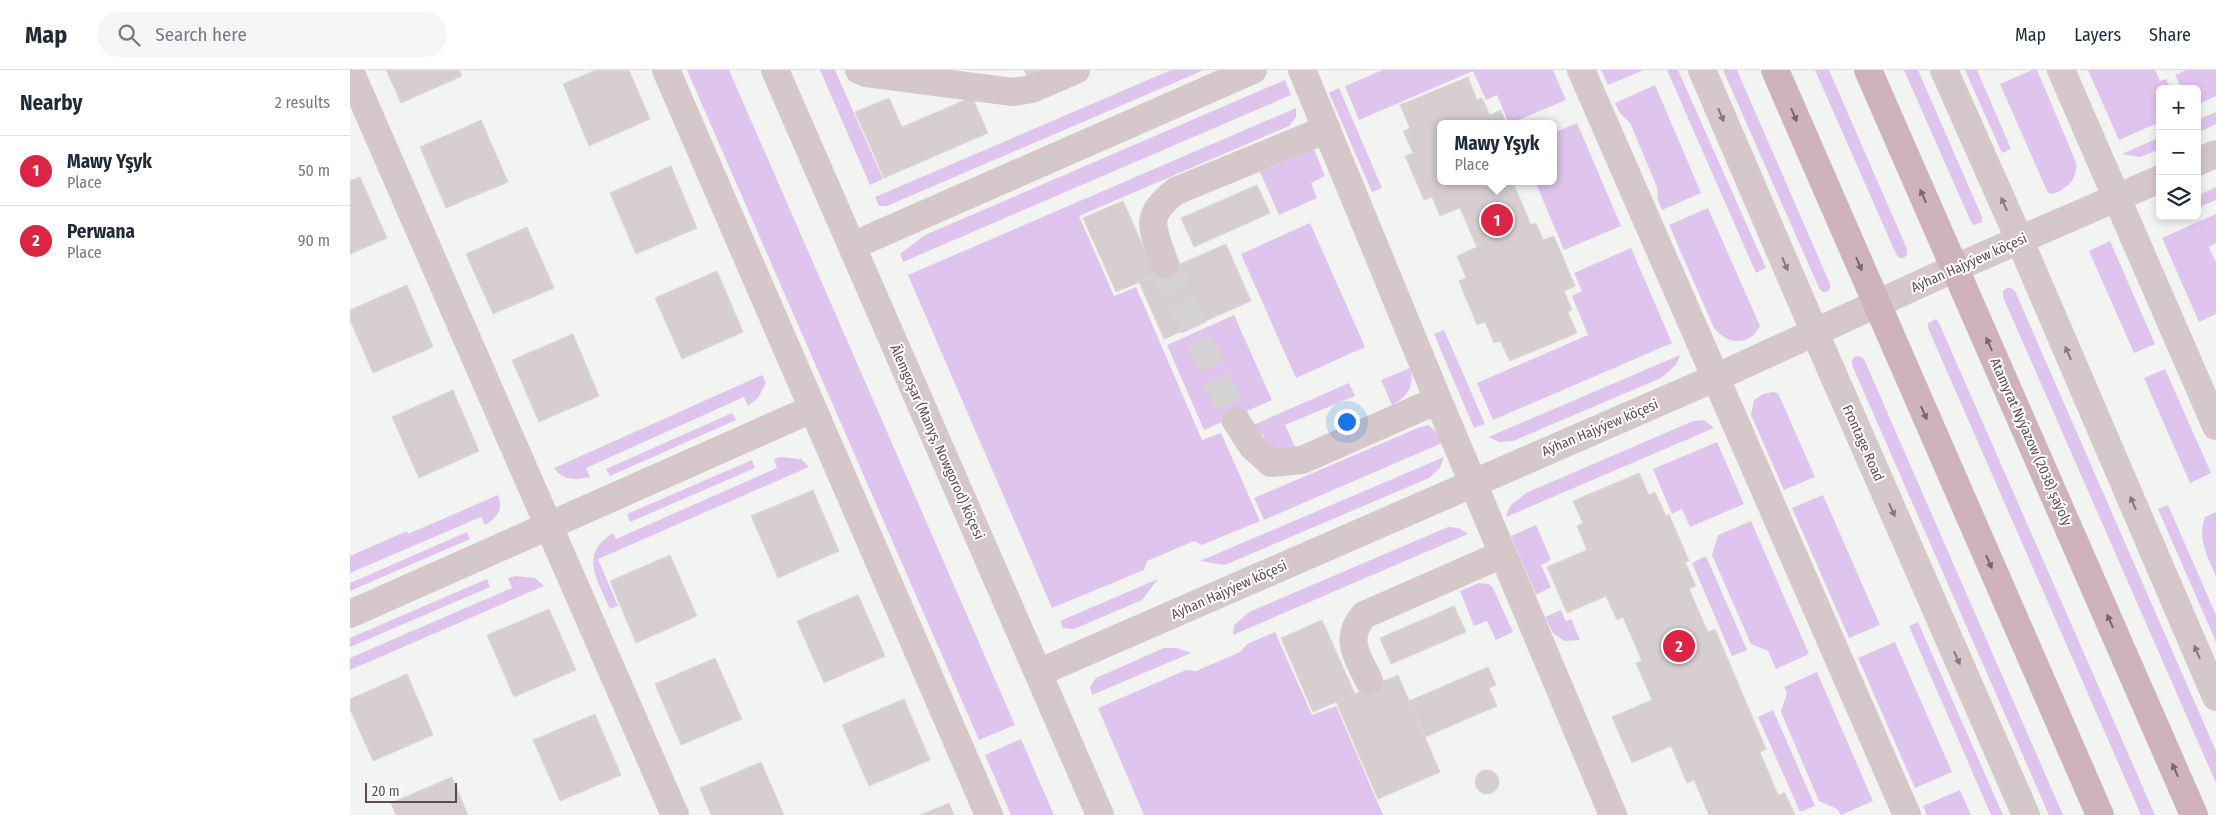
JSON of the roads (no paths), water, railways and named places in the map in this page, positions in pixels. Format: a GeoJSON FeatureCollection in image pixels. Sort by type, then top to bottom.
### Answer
{"type":"FeatureCollection","features":[{"type":"Feature","properties":{"kind":"main road"},"geometry":{"type":"LineString","coordinates":[[1775,70],[2100,815]]}},
{"type":"Feature","properties":{"kind":"main road","name":"Atamyrat Nyýazow (2038) şaýoly"},"geometry":{"type":"LineString","coordinates":[[1868,70],[2194,815]]}},
{"type":"Feature","properties":{"kind":"street"},"geometry":{"type":"LineString","coordinates":[[666,70],[989,815]]}},
{"type":"Feature","properties":{"kind":"street","name":"Älemgoşar (Manyş, Nowgorod) köçesi"},"geometry":{"type":"LineString","coordinates":[[775,70],[1100,815]]}},
{"type":"Feature","properties":{"kind":"street"},"geometry":{"type":"LineString","coordinates":[[858,70],[866,73],[1013,92],[1032,90],[1076,70]]}},
{"type":"Feature","properties":{"kind":"street"},"geometry":{"type":"LineString","coordinates":[[852,246],[1253,70]]}},
{"type":"Feature","properties":{"kind":"street"},"geometry":{"type":"LineString","coordinates":[[1302,70],[1328,129],[1438,400],[1613,815]]}},
{"type":"Feature","properties":{"kind":"street"},"geometry":{"type":"LineString","coordinates":[[1581,70],[1907,815]]}},
{"type":"Feature","properties":{"kind":"street","name":"Frontage Road"},"geometry":{"type":"LineString","coordinates":[[1702,70],[2026,815]]}},
{"type":"Feature","properties":{"kind":"street"},"geometry":{"type":"LineString","coordinates":[[1944,70],[2020,241],[2216,697]]}},
{"type":"Feature","properties":{"kind":"street"},"geometry":{"type":"LineString","coordinates":[[2061,70],[2216,426]]}},
{"type":"Feature","properties":{"kind":"street"},"geometry":{"type":"LineString","coordinates":[[350,71],[674,815]]}},
{"type":"Feature","properties":{"kind":"street"},"geometry":{"type":"LineString","coordinates":[[1165,264],[1153,226],[1155,214],[1161,202],[1176,191],[1328,129]]}},
{"type":"Feature","properties":{"kind":"street"},"geometry":{"type":"LineString","coordinates":[[2201,160],[2216,154]]}},
{"type":"Feature","properties":{"kind":"street","name":"Aýhan Hajyýew köçesi"},"geometry":{"type":"LineString","coordinates":[[1038,673],[1715,378],[1955,268],[2156,181]]}},
{"type":"Feature","properties":{"kind":"street"},"geometry":{"type":"LineString","coordinates":[[1236,421],[1252,446],[1271,463],[1302,460],[1438,400]]}},
{"type":"Feature","properties":{"kind":"street"},"geometry":{"type":"LineString","coordinates":[[350,614],[812,409]]}},
{"type":"Feature","properties":{"kind":"street"},"geometry":{"type":"LineString","coordinates":[[1369,681],[1353,641],[1353,631],[1364,615],[1503,554]]}},
{"type":"Feature","properties":{"kind":"tunnel"},"geometry":{"type":"LineString","coordinates":[[1165,264],[1236,421]]}},
{"type":"Feature","properties":{"kind":"place","name":"Mawy Yşyk"},"geometry":{"type":"Point","coordinates":[1497,220]}},
{"type":"Feature","properties":{"kind":"place","name":"Perwana"},"geometry":{"type":"Point","coordinates":[1679,646]}}]}
